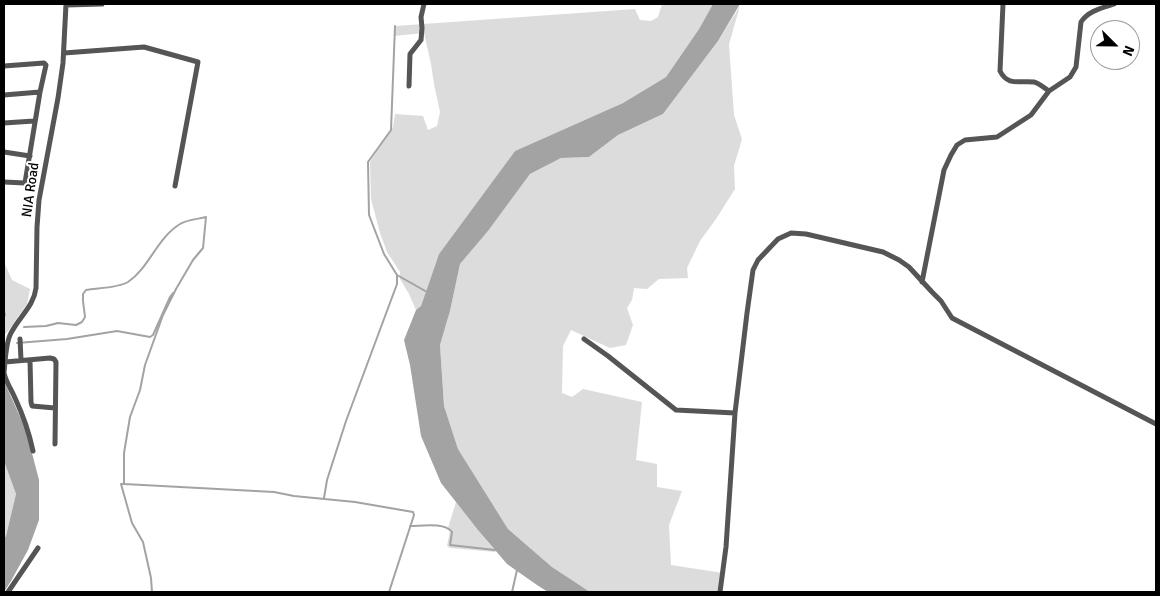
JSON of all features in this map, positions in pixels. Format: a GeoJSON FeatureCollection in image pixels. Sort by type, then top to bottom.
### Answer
{"type":"FeatureCollection","features":[{"type":"Feature","properties":{"kind":"street"},"geometry":{"type":"LineString","coordinates":[[66,4],[102,4]]}},
{"type":"Feature","properties":{"kind":"street","name":"NIA Road"},"geometry":{"type":"LineString","coordinates":[[33,451],[26,423],[5,379],[4,373],[9,335],[35,297],[39,200],[58,98],[64,53],[66,4]]}},
{"type":"Feature","properties":{"kind":"street"},"geometry":{"type":"LineString","coordinates":[[1003,4],[1000,71],[1010,81],[1036,82],[1049,91]]}},
{"type":"Feature","properties":{"kind":"street"},"geometry":{"type":"LineString","coordinates":[[922,282],[944,170],[950,155],[957,145],[965,140],[997,137],[1031,115],[1049,91],[1070,77],[1076,67],[1080,22],[1090,12],[1114,4]]}},
{"type":"Feature","properties":{"kind":"street"},"geometry":{"type":"LineString","coordinates":[[409,86],[410,54],[421,40],[423,6]]}},
{"type":"Feature","properties":{"kind":"street"},"geometry":{"type":"LineString","coordinates":[[64,53],[144,47],[198,62],[175,186]]}},
{"type":"Feature","properties":{"kind":"street"},"geometry":{"type":"LineString","coordinates":[[4,66],[45,63],[46,65],[34,121],[25,184],[4,182]]}},
{"type":"Feature","properties":{"kind":"street"},"geometry":{"type":"LineString","coordinates":[[4,95],[40,92]]}},
{"type":"Feature","properties":{"kind":"street"},"geometry":{"type":"LineString","coordinates":[[4,123],[34,121]]}},
{"type":"Feature","properties":{"kind":"street"},"geometry":{"type":"LineString","coordinates":[[4,152],[30,156]]}},
{"type":"Feature","properties":{"kind":"street"},"geometry":{"type":"LineString","coordinates":[[720,592],[726,548],[735,413],[753,270],[758,260],[778,239],[791,234],[806,234],[883,252],[909,267],[941,301],[952,318],[1156,424]]}},
{"type":"Feature","properties":{"kind":"street"},"geometry":{"type":"LineString","coordinates":[[584,338],[676,410],[735,413]]}},
{"type":"Feature","properties":{"kind":"street"},"geometry":{"type":"LineString","coordinates":[[20,339],[22,360]]}},
{"type":"Feature","properties":{"kind":"street"},"geometry":{"type":"LineString","coordinates":[[6,362],[50,358],[56,362],[55,444]]}},
{"type":"Feature","properties":{"kind":"street"},"geometry":{"type":"LineString","coordinates":[[30,360],[30,402],[32,406],[54,408]]}},
{"type":"Feature","properties":{"kind":"street"},"geometry":{"type":"LineString","coordinates":[[8,592],[38,548]]}},
{"type":"Feature","properties":{"kind":"shaded area"},"geometry":{"type":"Polygon","coordinates":[[[662,4],[713,4],[699,29],[666,77],[623,103],[515,151],[439,254],[421,306],[416,310],[400,279],[400,272],[387,252],[380,233],[371,199],[370,162],[393,127],[395,114],[423,116],[428,130],[437,126],[440,112],[424,33],[394,36],[395,26],[635,9],[640,20],[651,21],[658,17],[662,4]]]}},
{"type":"Feature","properties":{"kind":"shaded area"},"geometry":{"type":"Polygon","coordinates":[[[713,4],[740,4],[718,41],[663,114],[618,135],[589,157],[561,158],[530,174],[488,231],[460,264],[450,311],[440,345],[444,406],[458,449],[508,529],[552,567],[590,592],[548,592],[507,564],[441,483],[421,436],[410,365],[404,340],[416,310],[421,306],[439,254],[515,151],[623,103],[666,77],[699,29],[713,4]]]}},
{"type":"Feature","properties":{"kind":"shaded area"},"geometry":{"type":"Polygon","coordinates":[[[740,6],[729,44],[734,115],[742,139],[734,166],[735,189],[700,241],[687,268],[688,278],[659,279],[647,289],[634,288],[632,300],[627,308],[633,325],[626,345],[610,348],[571,330],[563,346],[562,393],[572,397],[583,389],[642,402],[636,460],[657,464],[657,487],[682,491],[669,525],[671,565],[723,573],[721,592],[590,592],[552,567],[508,529],[458,449],[444,406],[440,345],[450,311],[460,264],[488,231],[530,174],[561,158],[589,157],[618,135],[663,114],[718,41],[740,6]]]}},
{"type":"Feature","properties":{"kind":"shaded area"},"geometry":{"type":"Polygon","coordinates":[[[4,262],[12,280],[30,289],[27,304],[6,334],[4,333],[4,262]]]}},
{"type":"Feature","properties":{"kind":"shaded area"},"geometry":{"type":"Polygon","coordinates":[[[4,381],[26,430],[39,480],[39,520],[28,550],[4,592],[4,539],[16,494],[4,461],[4,381]]]}},
{"type":"Feature","properties":{"kind":"shaded area"},"geometry":{"type":"Polygon","coordinates":[[[4,461],[16,494],[4,539],[4,461]]]}},
{"type":"Feature","properties":{"kind":"shaded area"},"geometry":{"type":"Polygon","coordinates":[[[456,502],[496,552],[450,548],[447,546],[450,531],[448,528],[456,502]]]}},
{"type":"Feature","properties":{"kind":"waterway"},"geometry":{"type":"LineString","coordinates":[[395,26],[391,130],[368,162],[369,215],[384,254],[397,275],[427,292]]}},
{"type":"Feature","properties":{"kind":"waterway"},"geometry":{"type":"LineString","coordinates":[[24,327],[46,326],[58,323],[76,325],[82,322],[85,317],[83,294],[86,290],[113,287],[128,282],[142,269],[172,230],[185,222],[206,217],[203,248],[193,260],[163,315],[145,365],[140,390],[130,417],[124,453],[124,484],[121,484],[132,523],[143,542],[152,592]]}},
{"type":"Feature","properties":{"kind":"waterway"},"geometry":{"type":"LineString","coordinates":[[324,498],[327,480],[346,421],[397,284],[397,276]]}},
{"type":"Feature","properties":{"kind":"waterway"},"geometry":{"type":"LineString","coordinates":[[17,343],[67,339],[117,331],[150,337],[153,335],[173,293]]}},
{"type":"Feature","properties":{"kind":"waterway"},"geometry":{"type":"LineString","coordinates":[[124,484],[274,492],[294,496],[355,502],[413,512],[414,515],[389,592]]}},
{"type":"Feature","properties":{"kind":"waterway"},"geometry":{"type":"LineString","coordinates":[[410,526],[432,525],[444,527],[452,532],[450,545],[495,550]]}},
{"type":"Feature","properties":{"kind":"waterway"},"geometry":{"type":"LineString","coordinates":[[512,592],[517,570]]}}]}
